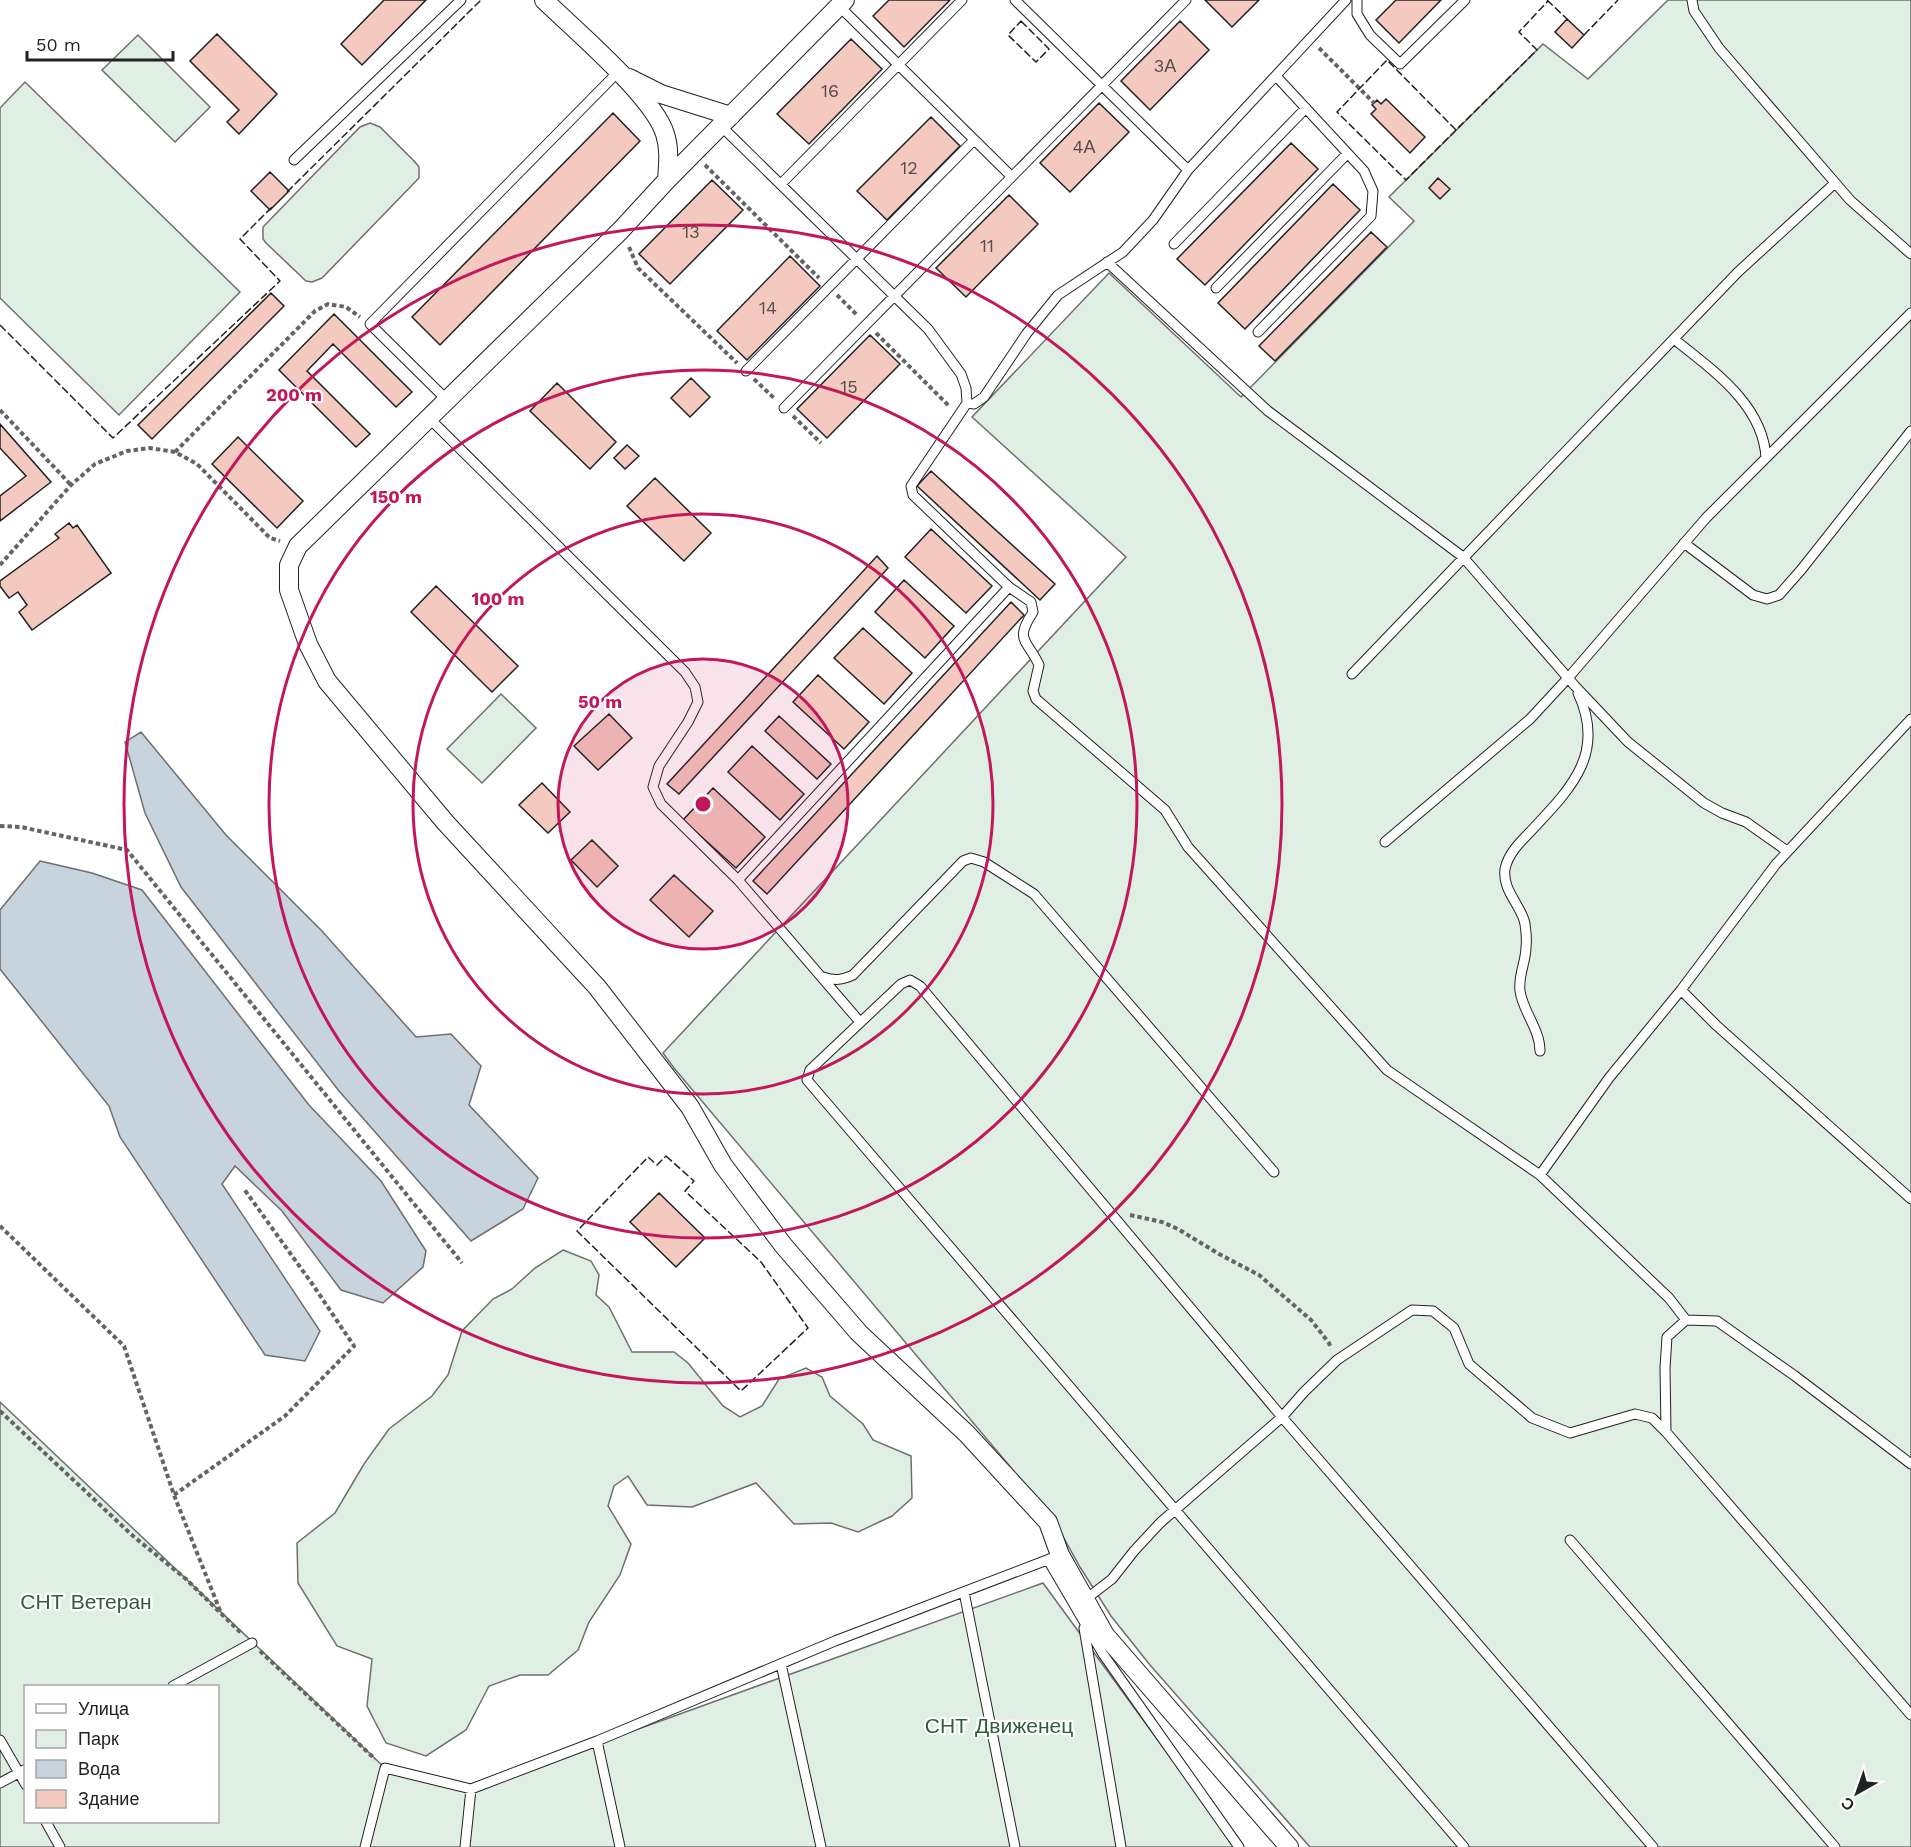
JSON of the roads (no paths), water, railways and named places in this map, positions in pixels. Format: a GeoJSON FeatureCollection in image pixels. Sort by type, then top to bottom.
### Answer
{"type":"FeatureCollection","features":[{"type":"Feature","properties":{"kind":"street"},"geometry":{"type":"LineString","coordinates":[[544,0],[618,72],[650,107],[665,132],[669,153],[667,180]]}},
{"type":"Feature","properties":{"kind":"street"},"geometry":{"type":"LineString","coordinates":[[842,3],[667,180],[621,230],[430,420],[298,546],[289,565],[289,590],[308,644],[327,681],[445,822],[597,987],[690,1107],[723,1165],[783,1245],[859,1332],[967,1434],[1048,1522],[1054,1557],[1086,1599],[1105,1635],[1289,1847]]}},
{"type":"Feature","properties":{"kind":"street"},"geometry":{"type":"LineString","coordinates":[[618,72],[661,94],[726,121]]}},
{"type":"Feature","properties":{"kind":"lane"},"geometry":{"type":"LineString","coordinates":[[294,160],[461,0]]}},
{"type":"Feature","properties":{"kind":"lane"},"geometry":{"type":"LineString","coordinates":[[781,184],[962,0]]}},
{"type":"Feature","properties":{"kind":"lane"},"geometry":{"type":"LineString","coordinates":[[1015,0],[1188,170]]}},
{"type":"Feature","properties":{"kind":"lane"},"geometry":{"type":"LineString","coordinates":[[784,408],[1186,0]]}},
{"type":"Feature","properties":{"kind":"lane"},"geometry":{"type":"LineString","coordinates":[[967,403],[974,404],[984,397],[1027,333],[1058,295],[1123,252],[1153,220],[1188,170],[1346,0]]}},
{"type":"Feature","properties":{"kind":"lane"},"geometry":{"type":"LineString","coordinates":[[1357,0],[1357,14],[1370,35],[1400,64],[1465,0]]}},
{"type":"Feature","properties":{"kind":"lane"},"geometry":{"type":"LineString","coordinates":[[1692,0],[1694,11],[1719,48],[1835,183],[1911,254]]}},
{"type":"Feature","properties":{"kind":"lane"},"geometry":{"type":"LineString","coordinates":[[842,3],[898,64],[1012,177]]}},
{"type":"Feature","properties":{"kind":"lane"},"geometry":{"type":"LineString","coordinates":[[448,401],[370,324],[618,72]]}},
{"type":"Feature","properties":{"kind":"lane"},"geometry":{"type":"LineString","coordinates":[[1258,332],[1371,216],[1373,191],[1364,171],[1276,76]]}},
{"type":"Feature","properties":{"kind":"lane"},"geometry":{"type":"LineString","coordinates":[[1174,244],[1306,108]]}},
{"type":"Feature","properties":{"kind":"lane"},"geometry":{"type":"LineString","coordinates":[[726,121],[781,184],[928,329],[961,374],[966,388],[967,403],[944,440],[916,476],[911,486],[913,495],[1009,586],[1030,602],[1033,612],[1023,627],[1023,637],[1039,665],[1033,691],[1036,699],[1165,810],[1188,847],[1387,1070],[1540,1175],[1669,1298],[1686,1320]]}},
{"type":"Feature","properties":{"kind":"lane"},"geometry":{"type":"LineString","coordinates":[[746,371],[974,140]]}},
{"type":"Feature","properties":{"kind":"lane"},"geometry":{"type":"LineString","coordinates":[[1216,288],[1347,154]]}},
{"type":"Feature","properties":{"kind":"lane"},"geometry":{"type":"LineString","coordinates":[[1352,674],[1738,272],[1835,183]]}},
{"type":"Feature","properties":{"kind":"lane"},"geometry":{"type":"LineString","coordinates":[[1107,262],[1268,411],[1463,557],[1572,682],[1628,742],[1704,803],[1746,822],[1787,851]]}},
{"type":"Feature","properties":{"kind":"lane"},"geometry":{"type":"LineString","coordinates":[[1385,842],[1572,682],[1706,518],[1911,313]]}},
{"type":"Feature","properties":{"kind":"lane"},"geometry":{"type":"LineString","coordinates":[[1674,339],[1730,386],[1754,416],[1765,441],[1766,458]]}},
{"type":"Feature","properties":{"kind":"lane"},"geometry":{"type":"LineString","coordinates":[[430,420],[685,672],[695,687],[698,702],[688,722],[658,766],[653,786],[661,804],[738,880],[860,1022]]}},
{"type":"Feature","properties":{"kind":"lane"},"geometry":{"type":"LineString","coordinates":[[1684,543],[1753,595],[1767,599],[1779,595],[1911,431]]}},
{"type":"Feature","properties":{"kind":"lane"},"geometry":{"type":"LineString","coordinates":[[738,880],[1009,586]]}},
{"type":"Feature","properties":{"kind":"lane"},"geometry":{"type":"LineString","coordinates":[[1540,1051],[1540,1042],[1520,993],[1520,971],[1527,948],[1525,921],[1509,894],[1505,870],[1514,849],[1568,791],[1582,766],[1589,738],[1586,709],[1572,682]]}},
{"type":"Feature","properties":{"kind":"lane"},"geometry":{"type":"LineString","coordinates":[[1540,1175],[1609,1078],[1681,990],[1776,864],[1911,718]]}},
{"type":"Feature","properties":{"kind":"lane"},"geometry":{"type":"LineString","coordinates":[[821,976],[831,980],[842,980],[854,975],[963,861],[971,858],[984,862],[1034,894],[1274,1172]]}},
{"type":"Feature","properties":{"kind":"lane"},"geometry":{"type":"LineString","coordinates":[[1464,1847],[807,1080],[810,1070],[901,984],[910,980],[920,986],[1282,1417],[1653,1847]]}},
{"type":"Feature","properties":{"kind":"lane"},"geometry":{"type":"LineString","coordinates":[[1681,990],[1716,1025],[1911,1198]]}},
{"type":"Feature","properties":{"kind":"lane"},"geometry":{"type":"LineString","coordinates":[[1086,1599],[1112,1579],[1134,1551],[1175,1510],[1282,1417],[1337,1360],[1412,1310],[1433,1311],[1454,1328],[1469,1364],[1532,1418],[1570,1433],[1635,1414],[1652,1418],[1911,1715]]}},
{"type":"Feature","properties":{"kind":"lane"},"geometry":{"type":"LineString","coordinates":[[1666,1432],[1667,1337],[1686,1320],[1717,1321],[1795,1376],[1911,1464]]}},
{"type":"Feature","properties":{"kind":"lane"},"geometry":{"type":"LineString","coordinates":[[1570,1539],[1836,1847]]}},
{"type":"Feature","properties":{"kind":"lane"},"geometry":{"type":"LineString","coordinates":[[365,1847],[384,1768],[471,1789],[597,1741],[781,1664],[1054,1557],[1083,1619],[1103,1654],[1239,1847]]}},
{"type":"Feature","properties":{"kind":"lane"},"geometry":{"type":"LineString","coordinates":[[964,1592],[1015,1847]]}},
{"type":"Feature","properties":{"kind":"lane"},"geometry":{"type":"LineString","coordinates":[[1083,1619],[1121,1847]]}},
{"type":"Feature","properties":{"kind":"lane"},"geometry":{"type":"LineString","coordinates":[[175,1685],[252,1643]]}},
{"type":"Feature","properties":{"kind":"lane"},"geometry":{"type":"LineString","coordinates":[[781,1664],[822,1847]]}},
{"type":"Feature","properties":{"kind":"lane"},"geometry":{"type":"LineString","coordinates":[[0,1740],[22,1771],[0,1783]]}},
{"type":"Feature","properties":{"kind":"lane"},"geometry":{"type":"LineString","coordinates":[[597,1741],[620,1847]]}},
{"type":"Feature","properties":{"kind":"lane"},"geometry":{"type":"LineString","coordinates":[[465,1847],[471,1789]]}},
{"type":"Feature","properties":{"kind":"lane"},"geometry":{"type":"LineString","coordinates":[[47,1823],[60,1847]]}},
{"type":"Feature","properties":{"kind":"water"},"geometry":{"type":"Polygon","coordinates":[[[141,732],[226,835],[322,931],[416,1037],[451,1034],[481,1066],[469,1105],[538,1178],[523,1209],[471,1241],[339,1091],[181,887],[145,813],[125,742],[141,732]]]}},
{"type":"Feature","properties":{"kind":"water"},"geometry":{"type":"Polygon","coordinates":[[[40,861],[92,873],[142,890],[309,1105],[381,1181],[426,1251],[423,1267],[383,1303],[341,1290],[282,1211],[235,1166],[222,1184],[320,1331],[305,1361],[265,1355],[120,1137],[109,1106],[0,969],[0,910],[40,861]]]}},
{"type":"Feature","properties":{"kind":"park label","name":"СНТ Ветеран"},"geometry":{"type":"Point","coordinates":[86,1602]}},
{"type":"Feature","properties":{"kind":"park label","name":"СНТ Движенец"},"geometry":{"type":"Point","coordinates":[999,1726]}}]}
